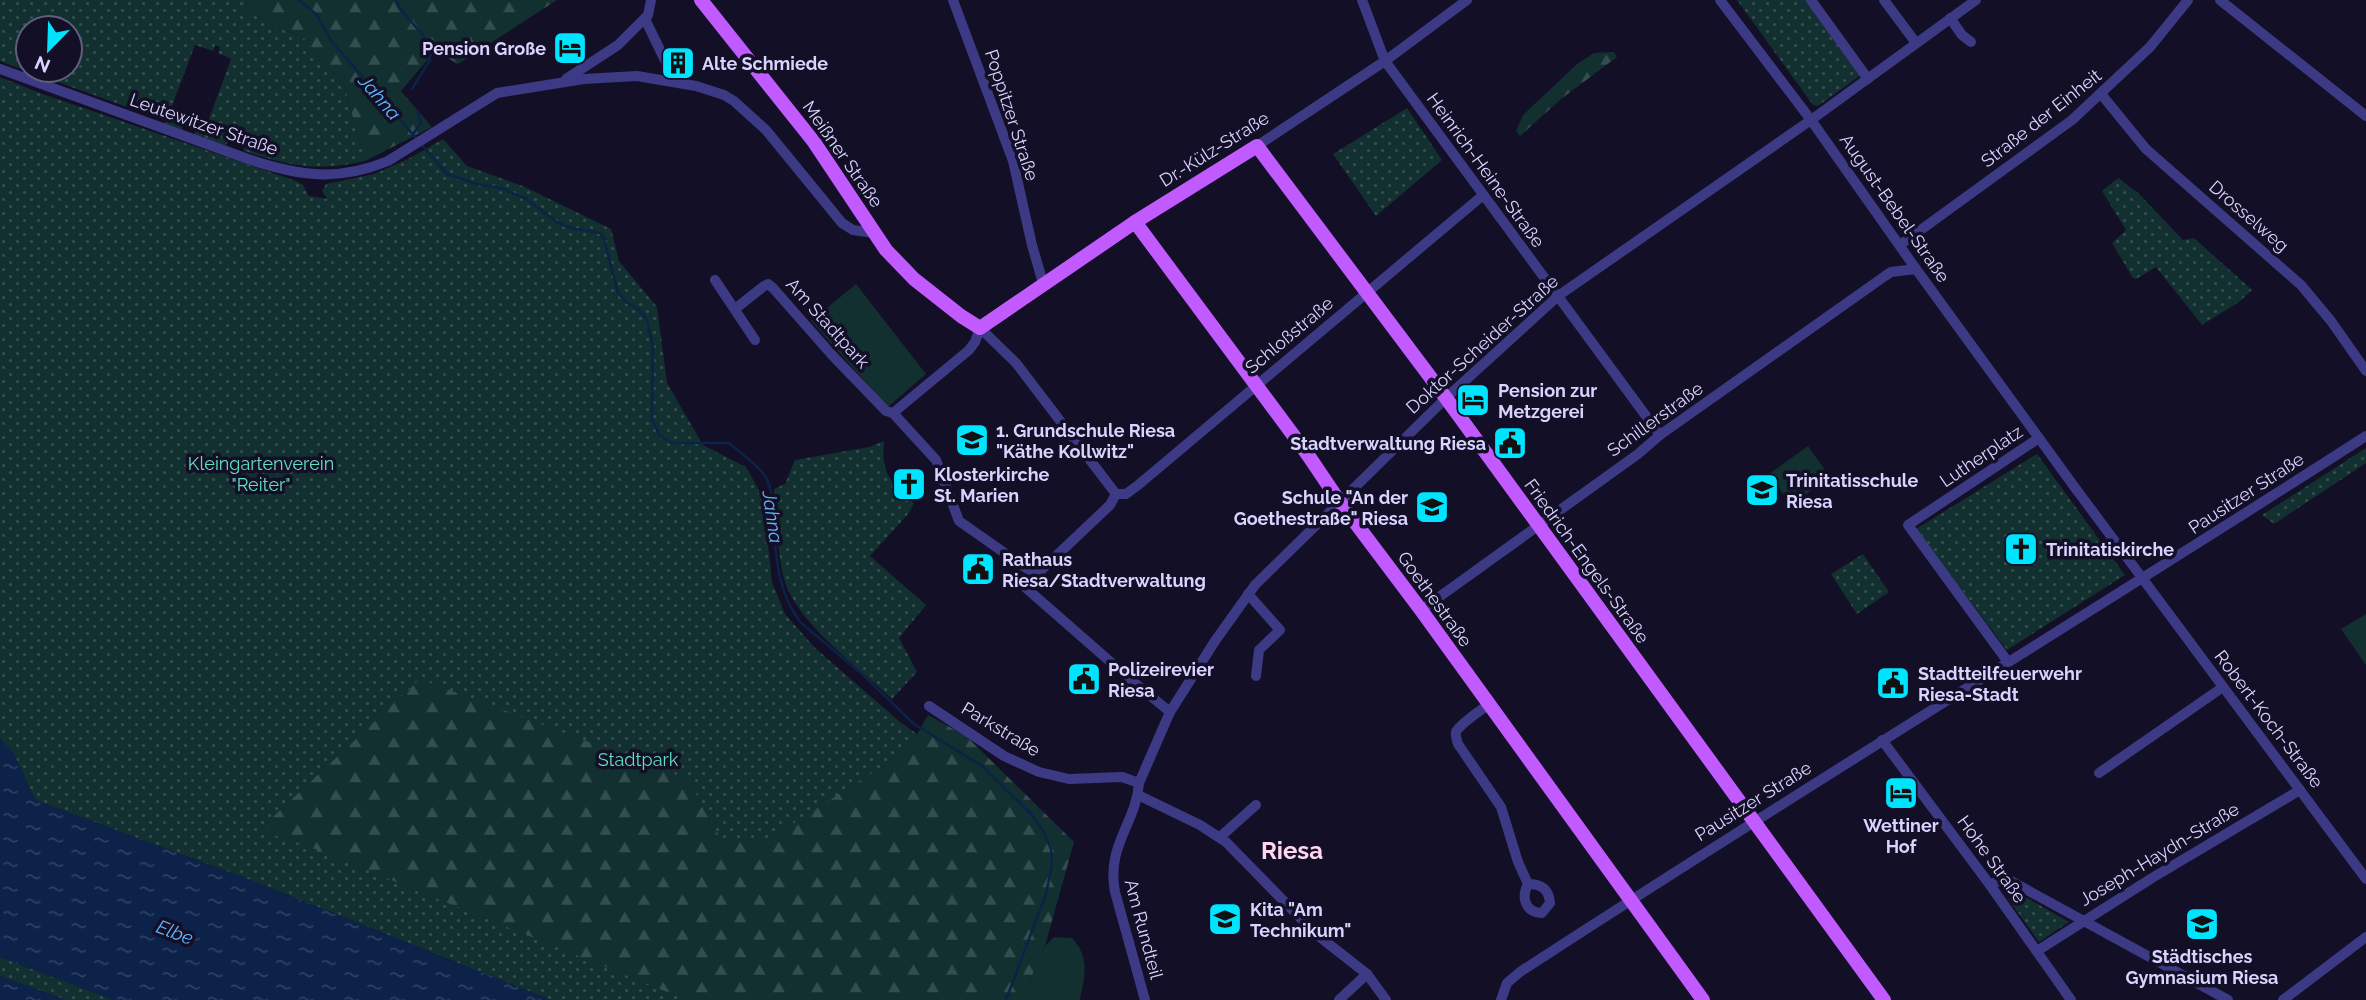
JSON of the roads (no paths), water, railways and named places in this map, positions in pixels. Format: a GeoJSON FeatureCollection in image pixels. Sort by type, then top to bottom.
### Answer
{"type":"FeatureCollection","features":[{"type":"Feature","properties":{"kind":"main road","name":"Meißner Straße"},"geometry":{"type":"LineString","coordinates":[[701,0],[814,142],[886,250],[914,279],[980,328]]}},
{"type":"Feature","properties":{"kind":"main road","name":"Dr.-Külz-Straße"},"geometry":{"type":"LineString","coordinates":[[980,328],[1135,222],[1257,146]]}},
{"type":"Feature","properties":{"kind":"main road","name":"Friedrich-Engels-Straße"},"geometry":{"type":"LineString","coordinates":[[1257,146],[1446,397],[1884,1000]]}},
{"type":"Feature","properties":{"kind":"main road","name":"Goethestraße"},"geometry":{"type":"LineString","coordinates":[[1135,222],[1308,455],[1703,1000]]}},
{"type":"Feature","properties":{"kind":"street"},"geometry":{"type":"LineString","coordinates":[[560,82],[618,45],[646,17],[651,0]]}},
{"type":"Feature","properties":{"kind":"street","name":"Poppitzer Straße"},"geometry":{"type":"LineString","coordinates":[[953,0],[1013,161],[1043,283]]}},
{"type":"Feature","properties":{"kind":"street","name":"Heinrich-Heine-Straße"},"geometry":{"type":"LineString","coordinates":[[1362,0],[1385,61],[1660,435]]}},
{"type":"Feature","properties":{"kind":"street","name":"Dr.-Külz-Straße"},"geometry":{"type":"LineString","coordinates":[[1257,146],[1385,61],[1467,0]]}},
{"type":"Feature","properties":{"kind":"street","name":"August-Bebel-Straße"},"geometry":{"type":"LineString","coordinates":[[1720,0],[1811,120],[2039,438]]}},
{"type":"Feature","properties":{"kind":"street"},"geometry":{"type":"LineString","coordinates":[[1811,0],[1868,79]]}},
{"type":"Feature","properties":{"kind":"street"},"geometry":{"type":"LineString","coordinates":[[1884,0],[1916,43]]}},
{"type":"Feature","properties":{"kind":"street","name":"Doktor-Scheider-Straße"},"geometry":{"type":"LineString","coordinates":[[1248,594],[1292,546],[1446,397],[1558,296],[1811,120],[1976,0]]}},
{"type":"Feature","properties":{"kind":"street","name":"Straße der Einheit"},"geometry":{"type":"LineString","coordinates":[[1900,245],[2072,120],[2150,47],[2188,0]]}},
{"type":"Feature","properties":{"kind":"street"},"geometry":{"type":"LineString","coordinates":[[2220,0],[2366,116]]}},
{"type":"Feature","properties":{"kind":"street"},"geometry":{"type":"LineString","coordinates":[[646,17],[675,81]]}},
{"type":"Feature","properties":{"kind":"street"},"geometry":{"type":"LineString","coordinates":[[1950,18],[1962,35],[1971,42]]}},
{"type":"Feature","properties":{"kind":"street","name":"Leutewitzer Straße"},"geometry":{"type":"LineString","coordinates":[[0,69],[241,157],[299,174],[338,175],[373,168],[401,155],[498,93],[560,82]]}},
{"type":"Feature","properties":{"kind":"street"},"geometry":{"type":"LineString","coordinates":[[560,82],[637,76],[675,81],[724,95],[746,110],[766,130],[842,223],[853,230],[874,233]]}},
{"type":"Feature","properties":{"kind":"street","name":"Drosselweg"},"geometry":{"type":"LineString","coordinates":[[2101,94],[2146,149],[2301,285],[2332,321],[2366,371]]}},
{"type":"Feature","properties":{"kind":"street","name":"Schloßstraße"},"geometry":{"type":"LineString","coordinates":[[1170,712],[1026,587],[1110,505],[1116,495],[1126,494],[1137,486],[1482,196]]}},
{"type":"Feature","properties":{"kind":"street","name":"Schillerstraße"},"geometry":{"type":"LineString","coordinates":[[1421,610],[1638,454],[1660,435],[1885,276],[1891,272],[1916,269]]}},
{"type":"Feature","properties":{"kind":"street"},"geometry":{"type":"LineString","coordinates":[[715,280],[755,341]]}},
{"type":"Feature","properties":{"kind":"street","name":"Am Stadtpark"},"geometry":{"type":"LineString","coordinates":[[735,309],[768,284],[886,411],[893,413]]}},
{"type":"Feature","properties":{"kind":"street"},"geometry":{"type":"LineString","coordinates":[[1036,575],[960,522],[936,460],[893,413],[969,350],[980,328],[1016,363],[1116,495]]}},
{"type":"Feature","properties":{"kind":"street","name":"Pausitzer Straße"},"geometry":{"type":"LineString","coordinates":[[2144,578],[2366,436]]}},
{"type":"Feature","properties":{"kind":"street","name":"Lutherplatz"},"geometry":{"type":"LineString","coordinates":[[2008,662],[1908,526],[2039,438],[2144,578]]}},
{"type":"Feature","properties":{"kind":"street"},"geometry":{"type":"LineString","coordinates":[[2008,662],[2144,578]]}},
{"type":"Feature","properties":{"kind":"street","name":"Robert-Koch-Straße"},"geometry":{"type":"LineString","coordinates":[[2144,578],[2366,879]]}},
{"type":"Feature","properties":{"kind":"street"},"geometry":{"type":"LineString","coordinates":[[1256,676],[1259,650],[1280,630],[1248,594],[1170,712],[1139,783],[1138,795],[1220,837],[1316,934],[1367,974],[1386,1000]]}},
{"type":"Feature","properties":{"kind":"street","name":"Pausitzer Straße"},"geometry":{"type":"LineString","coordinates":[[1501,1000],[1504,988],[1520,972],[1629,900],[2008,662]]}},
{"type":"Feature","properties":{"kind":"street"},"geometry":{"type":"LineString","coordinates":[[2099,773],[2223,687]]}},
{"type":"Feature","properties":{"kind":"street"},"geometry":{"type":"LineString","coordinates":[[1488,705],[1457,731],[1456,738],[1501,807],[1518,862],[1528,884]]}},
{"type":"Feature","properties":{"kind":"street","name":"Parkstraße"},"geometry":{"type":"LineString","coordinates":[[929,706],[1004,756],[1039,772],[1069,779],[1122,777],[1139,783]]}},
{"type":"Feature","properties":{"kind":"street","name":"Hohe Straße"},"geometry":{"type":"LineString","coordinates":[[1882,740],[2071,1000]]}},
{"type":"Feature","properties":{"kind":"street","name":"Joseph-Haydn-Straße"},"geometry":{"type":"LineString","coordinates":[[2037,951],[2300,790]]}},
{"type":"Feature","properties":{"kind":"street","name":"Am Rundteil"},"geometry":{"type":"LineString","coordinates":[[1138,795],[1115,854],[1112,875],[1145,1000]]}},
{"type":"Feature","properties":{"kind":"street"},"geometry":{"type":"LineString","coordinates":[[1220,837],[1256,805]]}},
{"type":"Feature","properties":{"kind":"street"},"geometry":{"type":"LineString","coordinates":[[1990,885],[2009,880],[2228,1000]]}},
{"type":"Feature","properties":{"kind":"street"},"geometry":{"type":"LineString","coordinates":[[2283,1000],[2366,937]]}},
{"type":"Feature","properties":{"kind":"street"},"geometry":{"type":"LineString","coordinates":[[1339,1000],[1367,974]]}},
{"type":"Feature","properties":{"kind":"water","name":"Elbe"},"geometry":{"type":"Polygon","coordinates":[[[0,739],[14,754],[35,800],[245,878],[551,1000],[114,1000],[0,957],[0,739]]]}},
{"type":"Feature","properties":{"kind":"water"},"geometry":{"type":"Polygon","coordinates":[[[0,976],[66,1000],[0,1000],[0,976]]]}},
{"type":"Feature","properties":{"kind":"waterway","name":"Jahna"},"geometry":{"type":"LineString","coordinates":[[299,0],[316,14],[332,42],[416,138]]}},
{"type":"Feature","properties":{"kind":"waterway"},"geometry":{"type":"LineString","coordinates":[[396,0],[431,45],[430,60],[412,89]]}},
{"type":"Feature","properties":{"kind":"waterway"},"geometry":{"type":"LineString","coordinates":[[413,134],[421,123],[417,110]]}},
{"type":"Feature","properties":{"kind":"waterway","name":"Jahna"},"geometry":{"type":"LineString","coordinates":[[420,143],[447,174],[476,184],[501,188],[526,199],[557,222],[570,228],[600,233],[604,239],[618,293],[646,318],[653,346],[652,420],[660,436],[671,443],[729,443],[758,467],[768,481],[771,492],[782,586],[801,623],[862,674],[914,724],[982,766],[1032,815],[1043,831],[1051,849],[1052,865],[1046,894],[1006,1000]]}},
{"type":"Feature","properties":{"kind":"place","name":"Pension Große"},"geometry":{"type":"Point","coordinates":[570,48]}},
{"type":"Feature","properties":{"kind":"place","name":"Alte Schmiede"},"geometry":{"type":"Point","coordinates":[678,63]}},
{"type":"Feature","properties":{"kind":"place","name":"Pension zur Metzgerei"},"geometry":{"type":"Point","coordinates":[1473,400]}},
{"type":"Feature","properties":{"kind":"place","name":"1. Grundschule Riesa \"Käthe Kollwitz\""},"geometry":{"type":"Point","coordinates":[972,440]}},
{"type":"Feature","properties":{"kind":"place","name":"Stadtverwaltung Riesa"},"geometry":{"type":"Point","coordinates":[1510,443]}},
{"type":"Feature","properties":{"kind":"place","name":"Klosterkirche St. Marien"},"geometry":{"type":"Point","coordinates":[909,484]}},
{"type":"Feature","properties":{"kind":"place","name":"Trinitatisschule Riesa"},"geometry":{"type":"Point","coordinates":[1762,490]}},
{"type":"Feature","properties":{"kind":"place","name":"Schule \"An der Goethestraße\" Riesa"},"geometry":{"type":"Point","coordinates":[1432,507]}},
{"type":"Feature","properties":{"kind":"place","name":"Trinitatiskirche"},"geometry":{"type":"Point","coordinates":[2021,549]}},
{"type":"Feature","properties":{"kind":"place","name":"Rathaus Riesa/Stadtverwaltung"},"geometry":{"type":"Point","coordinates":[978,569]}},
{"type":"Feature","properties":{"kind":"place","name":"Polizeirevier Riesa"},"geometry":{"type":"Point","coordinates":[1084,679]}},
{"type":"Feature","properties":{"kind":"place","name":"Stadtteilfeuerwehr Riesa-Stadt"},"geometry":{"type":"Point","coordinates":[1893,683]}},
{"type":"Feature","properties":{"kind":"place","name":"Wettiner Hof"},"geometry":{"type":"Point","coordinates":[1901,793]}},
{"type":"Feature","properties":{"kind":"place","name":"Kita \"Am Technikum\""},"geometry":{"type":"Point","coordinates":[1225,919]}},
{"type":"Feature","properties":{"kind":"place","name":"Städtisches Gymnasium Riesa"},"geometry":{"type":"Point","coordinates":[2202,924]}},
{"type":"Feature","properties":{"kind":"district","name":"Riesa"},"geometry":{"type":"Point","coordinates":[1292,850]}},
{"type":"Feature","properties":{"kind":"park label","name":"Kleingartenverein \"Reiter\""},"geometry":{"type":"Point","coordinates":[261,473]}},
{"type":"Feature","properties":{"kind":"park label","name":"Stadtpark"},"geometry":{"type":"Point","coordinates":[638,759]}}]}
